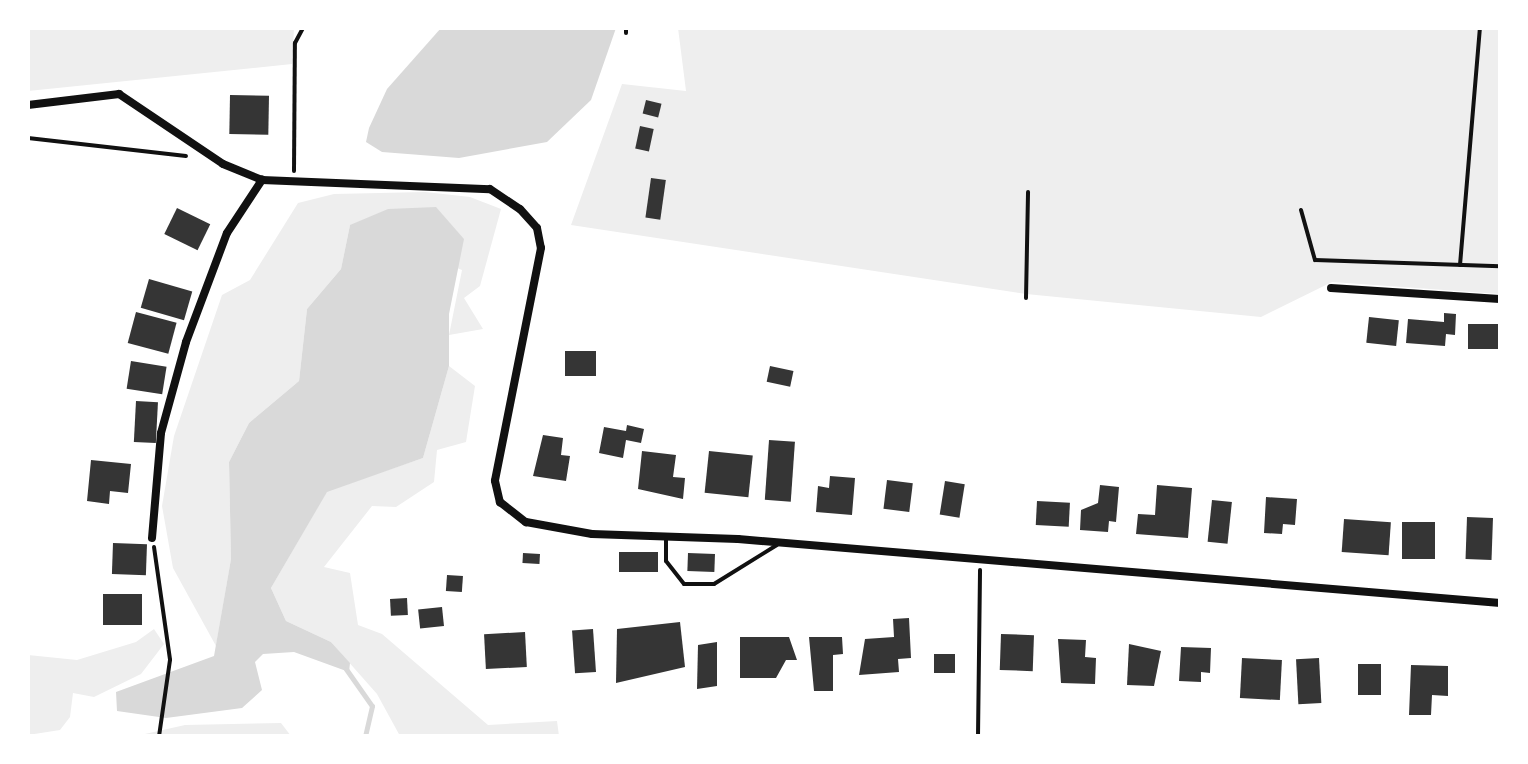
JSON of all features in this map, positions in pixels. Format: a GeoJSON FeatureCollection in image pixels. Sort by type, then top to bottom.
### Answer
{"type":"FeatureCollection","features":[{"type":"Feature","properties":{"kind":"street"},"geometry":{"type":"LineString","coordinates":[[28,105],[119,94],[215,159],[262,180],[490,189],[537,228],[541,248],[496,453],[500,502],[526,522],[592,534],[666,534],[1500,603]]}},
{"type":"Feature","properties":{"kind":"street"},"geometry":{"type":"LineString","coordinates":[[152,538],[161,432],[181,359],[227,233],[262,180]]}},
{"type":"Feature","properties":{"kind":"street"},"geometry":{"type":"LineString","coordinates":[[1331,288],[1500,300]]}},
{"type":"Feature","properties":{"kind":"lane"},"geometry":{"type":"LineString","coordinates":[[1460,265],[1480,28]]}},
{"type":"Feature","properties":{"kind":"lane"},"geometry":{"type":"LineString","coordinates":[[1301,210],[1315,260],[1500,266]]}},
{"type":"Feature","properties":{"kind":"lane"},"geometry":{"type":"LineString","coordinates":[[666,534],[666,561],[684,584],[714,584],[781,543]]}},
{"type":"Feature","properties":{"kind":"path"},"geometry":{"type":"LineString","coordinates":[[294,180],[295,42],[303,28]]}},
{"type":"Feature","properties":{"kind":"path"},"geometry":{"type":"LineString","coordinates":[[28,138],[215,159]]}},
{"type":"Feature","properties":{"kind":"path"},"geometry":{"type":"LineString","coordinates":[[1026,298],[1028,192]]}},
{"type":"Feature","properties":{"kind":"path"},"geometry":{"type":"LineString","coordinates":[[152,538],[170,660],[159,736]]}},
{"type":"Feature","properties":{"kind":"path"},"geometry":{"type":"LineString","coordinates":[[978,736],[980,560]]}},
{"type":"Feature","properties":{"kind":"shaded area"},"geometry":{"type":"Polygon","coordinates":[[[28,28],[294,28],[292,64],[28,91],[28,28]]]}},
{"type":"Feature","properties":{"kind":"shaded area"},"geometry":{"type":"Polygon","coordinates":[[[441,28],[616,28],[591,100],[547,142],[459,158],[382,152],[366,142],[387,89],[441,28]]]}},
{"type":"Feature","properties":{"kind":"shaded area"},"geometry":{"type":"Polygon","coordinates":[[[678,28],[1500,28],[1500,294],[1332,282],[1261,317],[1026,294],[571,225],[622,84],[686,91],[678,28]]]}},
{"type":"Feature","properties":{"kind":"shaded area"},"geometry":{"type":"Polygon","coordinates":[[[425,192],[470,197],[501,209],[480,286],[464,298],[483,329],[449,335],[462,270],[350,225],[341,269],[307,309],[299,381],[249,423],[229,462],[231,559],[216,646],[173,568],[162,506],[174,436],[222,295],[250,280],[298,203],[334,194],[425,192]]]}},
{"type":"Feature","properties":{"kind":"shaded area"},"geometry":{"type":"Polygon","coordinates":[[[436,207],[464,239],[449,314],[449,366],[423,458],[327,492],[271,588],[286,621],[331,642],[350,663],[349,672],[294,652],[263,654],[255,662],[262,690],[242,708],[166,718],[117,711],[116,692],[214,656],[231,559],[229,462],[249,423],[299,381],[307,309],[341,269],[350,225],[388,209],[436,207]]]}},
{"type":"Feature","properties":{"kind":"shaded area"},"geometry":{"type":"Polygon","coordinates":[[[449,366],[475,386],[466,442],[437,450],[434,482],[396,507],[372,506],[324,567],[350,573],[358,625],[382,634],[488,725],[557,721],[559,736],[400,736],[377,694],[331,642],[286,621],[271,588],[327,491],[423,458],[449,366]]]}},
{"type":"Feature","properties":{"kind":"shaded area"},"geometry":{"type":"Polygon","coordinates":[[[154,629],[164,644],[141,674],[94,697],[73,693],[70,717],[60,730],[28,735],[28,655],[77,660],[136,642],[154,629]]]}},
{"type":"Feature","properties":{"kind":"shaded area"},"geometry":{"type":"Polygon","coordinates":[[[281,723],[291,736],[136,736],[185,725],[281,723]]]}},
{"type":"Feature","properties":{"kind":"building"},"geometry":{"type":"Polygon","coordinates":[[[230,95],[269,96],[268,135],[229,134],[230,95]]]}},
{"type":"Feature","properties":{"kind":"building"},"geometry":{"type":"Polygon","coordinates":[[[646,100],[662,104],[658,117],[643,114],[646,100]]]}},
{"type":"Feature","properties":{"kind":"building"},"geometry":{"type":"Polygon","coordinates":[[[640,126],[654,129],[649,151],[635,148],[640,126]]]}},
{"type":"Feature","properties":{"kind":"building"},"geometry":{"type":"Polygon","coordinates":[[[651,178],[666,180],[660,220],[645,218],[651,178]]]}},
{"type":"Feature","properties":{"kind":"building"},"geometry":{"type":"Polygon","coordinates":[[[177,208],[210,224],[198,250],[164,234],[177,208]]]}},
{"type":"Feature","properties":{"kind":"building"},"geometry":{"type":"Polygon","coordinates":[[[149,279],[192,291],[184,320],[141,308],[149,279]]]}},
{"type":"Feature","properties":{"kind":"building"},"geometry":{"type":"Polygon","coordinates":[[[136,312],[177,323],[168,354],[128,343],[136,312]]]}},
{"type":"Feature","properties":{"kind":"building"},"geometry":{"type":"Polygon","coordinates":[[[1444,313],[1456,314],[1455,335],[1446,334],[1445,346],[1406,343],[1408,319],[1444,322],[1444,313]]]}},
{"type":"Feature","properties":{"kind":"building"},"geometry":{"type":"Polygon","coordinates":[[[1369,317],[1399,320],[1396,346],[1366,343],[1369,317]]]}},
{"type":"Feature","properties":{"kind":"building"},"geometry":{"type":"Polygon","coordinates":[[[1468,324],[1500,324],[1500,349],[1468,349],[1468,324]]]}},
{"type":"Feature","properties":{"kind":"building"},"geometry":{"type":"Polygon","coordinates":[[[565,351],[596,351],[596,376],[565,376],[565,351]]]}},
{"type":"Feature","properties":{"kind":"building"},"geometry":{"type":"Polygon","coordinates":[[[131,361],[167,367],[162,394],[127,389],[131,361]]]}},
{"type":"Feature","properties":{"kind":"building"},"geometry":{"type":"Polygon","coordinates":[[[770,366],[793,371],[790,387],[767,382],[770,366]]]}},
{"type":"Feature","properties":{"kind":"building"},"geometry":{"type":"Polygon","coordinates":[[[136,401],[158,402],[156,443],[134,442],[136,401]]]}},
{"type":"Feature","properties":{"kind":"building"},"geometry":{"type":"Polygon","coordinates":[[[627,425],[644,429],[641,443],[626,440],[623,458],[599,453],[604,427],[626,431],[627,425]]]}},
{"type":"Feature","properties":{"kind":"building"},"geometry":{"type":"Polygon","coordinates":[[[543,435],[563,438],[561,455],[570,456],[566,481],[533,476],[543,435]]]}},
{"type":"Feature","properties":{"kind":"building"},"geometry":{"type":"Polygon","coordinates":[[[769,440],[795,442],[791,502],[765,500],[769,440]]]}},
{"type":"Feature","properties":{"kind":"building"},"geometry":{"type":"Polygon","coordinates":[[[642,451],[676,455],[673,477],[685,478],[683,499],[638,489],[642,451]]]}},
{"type":"Feature","properties":{"kind":"building"},"geometry":{"type":"Polygon","coordinates":[[[709,451],[753,456],[748,497],[705,493],[709,451]]]}},
{"type":"Feature","properties":{"kind":"building"},"geometry":{"type":"Polygon","coordinates":[[[91,460],[131,464],[128,493],[110,491],[109,504],[87,501],[91,460]]]}},
{"type":"Feature","properties":{"kind":"building"},"geometry":{"type":"Polygon","coordinates":[[[830,476],[855,478],[852,515],[816,512],[818,486],[829,488],[830,476]]]}},
{"type":"Feature","properties":{"kind":"building"},"geometry":{"type":"Polygon","coordinates":[[[887,480],[913,483],[909,512],[883,509],[887,480]]]}},
{"type":"Feature","properties":{"kind":"building"},"geometry":{"type":"Polygon","coordinates":[[[945,481],[965,484],[959,518],[940,515],[945,481]]]}},
{"type":"Feature","properties":{"kind":"building"},"geometry":{"type":"Polygon","coordinates":[[[1100,485],[1119,487],[1116,522],[1109,521],[1108,532],[1080,530],[1081,510],[1098,503],[1100,485]]]}},
{"type":"Feature","properties":{"kind":"building"},"geometry":{"type":"Polygon","coordinates":[[[1157,485],[1192,488],[1188,538],[1136,534],[1138,514],[1155,515],[1157,485]]]}},
{"type":"Feature","properties":{"kind":"building"},"geometry":{"type":"Polygon","coordinates":[[[1266,497],[1297,499],[1295,525],[1283,524],[1282,534],[1264,533],[1266,497]]]}},
{"type":"Feature","properties":{"kind":"building"},"geometry":{"type":"Polygon","coordinates":[[[1212,500],[1232,502],[1228,544],[1208,542],[1212,500]]]}},
{"type":"Feature","properties":{"kind":"building"},"geometry":{"type":"Polygon","coordinates":[[[1037,501],[1070,503],[1069,527],[1036,525],[1037,501]]]}},
{"type":"Feature","properties":{"kind":"building"},"geometry":{"type":"Polygon","coordinates":[[[1467,517],[1493,518],[1492,560],[1466,559],[1467,517]]]}},
{"type":"Feature","properties":{"kind":"building"},"geometry":{"type":"Polygon","coordinates":[[[1344,519],[1391,522],[1389,555],[1342,552],[1344,519]]]}},
{"type":"Feature","properties":{"kind":"building"},"geometry":{"type":"Polygon","coordinates":[[[1402,522],[1435,522],[1435,559],[1402,559],[1402,522]]]}},
{"type":"Feature","properties":{"kind":"building"},"geometry":{"type":"Polygon","coordinates":[[[113,543],[147,544],[146,575],[112,574],[113,543]]]}},
{"type":"Feature","properties":{"kind":"building"},"geometry":{"type":"Polygon","coordinates":[[[619,552],[658,552],[658,572],[619,572],[619,552]]]}},
{"type":"Feature","properties":{"kind":"building"},"geometry":{"type":"Polygon","coordinates":[[[523,553],[540,554],[539,564],[522,563],[523,553]]]}},
{"type":"Feature","properties":{"kind":"building"},"geometry":{"type":"Polygon","coordinates":[[[688,553],[715,554],[714,572],[687,571],[688,553]]]}},
{"type":"Feature","properties":{"kind":"building"},"geometry":{"type":"Polygon","coordinates":[[[447,575],[463,576],[462,592],[446,591],[447,575]]]}},
{"type":"Feature","properties":{"kind":"building"},"geometry":{"type":"Polygon","coordinates":[[[103,594],[142,594],[142,625],[103,625],[103,594]]]}},
{"type":"Feature","properties":{"kind":"building"},"geometry":{"type":"Polygon","coordinates":[[[407,598],[408,615],[391,616],[390,599],[407,598]]]}},
{"type":"Feature","properties":{"kind":"building"},"geometry":{"type":"Polygon","coordinates":[[[442,607],[444,626],[420,628],[418,610],[442,607]]]}},
{"type":"Feature","properties":{"kind":"building"},"geometry":{"type":"Polygon","coordinates":[[[909,618],[911,658],[898,659],[899,672],[859,675],[865,639],[894,637],[893,619],[909,618]]]}},
{"type":"Feature","properties":{"kind":"building"},"geometry":{"type":"Polygon","coordinates":[[[680,622],[685,667],[616,683],[617,629],[680,622]]]}},
{"type":"Feature","properties":{"kind":"building"},"geometry":{"type":"Polygon","coordinates":[[[593,629],[596,672],[575,673],[572,630],[593,629]]]}},
{"type":"Feature","properties":{"kind":"building"},"geometry":{"type":"Polygon","coordinates":[[[525,632],[527,667],[486,669],[484,634],[525,632]]]}},
{"type":"Feature","properties":{"kind":"building"},"geometry":{"type":"Polygon","coordinates":[[[1001,634],[1034,635],[1033,671],[1000,670],[1001,634]]]}},
{"type":"Feature","properties":{"kind":"building"},"geometry":{"type":"Polygon","coordinates":[[[740,637],[789,637],[797,660],[786,660],[776,678],[740,678],[740,637]]]}},
{"type":"Feature","properties":{"kind":"building"},"geometry":{"type":"Polygon","coordinates":[[[809,637],[842,637],[843,654],[833,655],[833,691],[814,691],[809,637]]]}},
{"type":"Feature","properties":{"kind":"building"},"geometry":{"type":"Polygon","coordinates":[[[1058,639],[1086,640],[1085,657],[1096,658],[1095,684],[1061,683],[1058,639]]]}},
{"type":"Feature","properties":{"kind":"building"},"geometry":{"type":"Polygon","coordinates":[[[717,642],[717,686],[697,689],[698,645],[717,642]]]}},
{"type":"Feature","properties":{"kind":"building"},"geometry":{"type":"Polygon","coordinates":[[[1129,644],[1161,651],[1154,686],[1127,685],[1129,644]]]}},
{"type":"Feature","properties":{"kind":"building"},"geometry":{"type":"Polygon","coordinates":[[[1181,647],[1211,648],[1210,673],[1201,672],[1201,682],[1179,681],[1181,647]]]}},
{"type":"Feature","properties":{"kind":"building"},"geometry":{"type":"Polygon","coordinates":[[[934,654],[955,654],[955,673],[934,673],[934,654]]]}},
{"type":"Feature","properties":{"kind":"building"},"geometry":{"type":"Polygon","coordinates":[[[1242,658],[1282,660],[1280,700],[1240,698],[1242,658]]]}},
{"type":"Feature","properties":{"kind":"building"},"geometry":{"type":"Polygon","coordinates":[[[1319,658],[1321,703],[1298,704],[1296,659],[1319,658]]]}},
{"type":"Feature","properties":{"kind":"building"},"geometry":{"type":"Polygon","coordinates":[[[1358,664],[1381,664],[1381,695],[1358,695],[1358,664]]]}},
{"type":"Feature","properties":{"kind":"building"},"geometry":{"type":"Polygon","coordinates":[[[1411,665],[1448,666],[1448,696],[1432,695],[1431,715],[1409,715],[1411,665]]]}},
{"type":"Feature","properties":{"kind":"waterway"},"geometry":{"type":"LineString","coordinates":[[346,669],[372,706],[365,736]]}}]}
